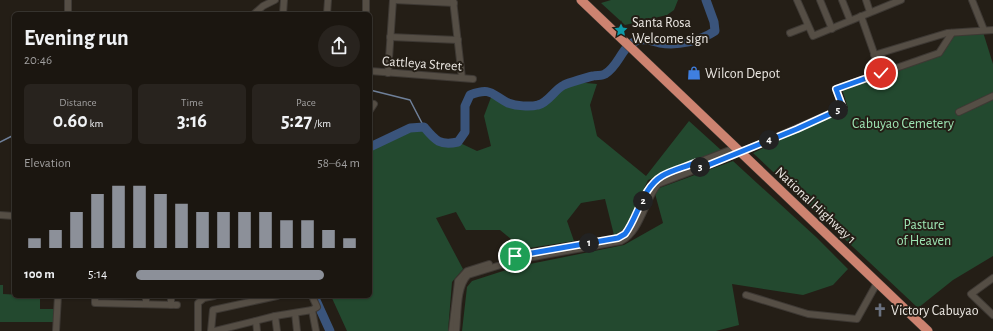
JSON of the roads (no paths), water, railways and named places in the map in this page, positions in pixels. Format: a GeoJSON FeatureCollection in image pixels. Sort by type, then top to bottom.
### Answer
{"type":"FeatureCollection","features":[{"type":"Feature","properties":{"kind":"highway","name":"National Highway 1"},"geometry":{"type":"LineString","coordinates":[[580,0],[928,331]]}},
{"type":"Feature","properties":{"kind":"street"},"geometry":{"type":"LineString","coordinates":[[68,0],[68,12]]}},
{"type":"Feature","properties":{"kind":"street"},"geometry":{"type":"LineString","coordinates":[[256,12],[263,6],[275,0]]}},
{"type":"Feature","properties":{"kind":"street"},"geometry":{"type":"LineString","coordinates":[[283,12],[284,0]]}},
{"type":"Feature","properties":{"kind":"street"},"geometry":{"type":"LineString","coordinates":[[327,12],[328,0]]}},
{"type":"Feature","properties":{"kind":"street"},"geometry":{"type":"LineString","coordinates":[[366,0],[366,12]]}},
{"type":"Feature","properties":{"kind":"street"},"geometry":{"type":"LineString","coordinates":[[388,73],[393,0],[454,1],[462,78]]}},
{"type":"Feature","properties":{"kind":"street"},"geometry":{"type":"LineString","coordinates":[[797,0],[813,36],[901,0]]}},
{"type":"Feature","properties":{"kind":"street"},"geometry":{"type":"LineString","coordinates":[[820,0],[832,29]]}},
{"type":"Feature","properties":{"kind":"street"},"geometry":{"type":"LineString","coordinates":[[842,0],[850,20]]}},
{"type":"Feature","properties":{"kind":"street"},"geometry":{"type":"LineString","coordinates":[[866,0],[870,12]]}},
{"type":"Feature","properties":{"kind":"street"},"geometry":{"type":"LineString","coordinates":[[972,0],[984,30]]}},
{"type":"Feature","properties":{"kind":"street"},"geometry":{"type":"LineString","coordinates":[[861,16],[881,73]]}},
{"type":"Feature","properties":{"kind":"street"},"geometry":{"type":"LineString","coordinates":[[790,33],[808,26]]}},
{"type":"Feature","properties":{"kind":"street"},"geometry":{"type":"LineString","coordinates":[[874,55],[930,37],[952,33],[993,30]]}},
{"type":"Feature","properties":{"kind":"street"},"geometry":{"type":"LineString","coordinates":[[456,331],[461,288],[465,278],[468,275],[517,260],[621,241],[629,237],[651,192],[658,184],[699,165],[843,108],[836,89],[939,53],[952,33]]}},
{"type":"Feature","properties":{"kind":"street"},"geometry":{"type":"LineString","coordinates":[[390,36],[458,40]]}},
{"type":"Feature","properties":{"kind":"street","name":"Cattleya Street"},"geometry":{"type":"LineString","coordinates":[[372,72],[473,79]]}},
{"type":"Feature","properties":{"kind":"street"},"geometry":{"type":"LineString","coordinates":[[959,112],[993,96]]}},
{"type":"Feature","properties":{"kind":"street"},"geometry":{"type":"LineString","coordinates":[[452,331],[458,281],[467,271],[515,256],[618,238],[625,234],[628,230],[648,191],[655,181],[663,176],[699,165]]}},
{"type":"Feature","properties":{"kind":"street"},"geometry":{"type":"LineString","coordinates":[[0,215],[12,216]]}},
{"type":"Feature","properties":{"kind":"street"},"geometry":{"type":"LineString","coordinates":[[993,278],[971,294],[993,316]]}},
{"type":"Feature","properties":{"kind":"street"},"geometry":{"type":"LineString","coordinates":[[746,295],[808,314],[856,319],[877,283]]}},
{"type":"Feature","properties":{"kind":"street"},"geometry":{"type":"LineString","coordinates":[[56,331],[58,298]]}},
{"type":"Feature","properties":{"kind":"street"},"geometry":{"type":"LineString","coordinates":[[95,298],[95,303],[174,305],[172,298]]}},
{"type":"Feature","properties":{"kind":"street"},"geometry":{"type":"LineString","coordinates":[[120,298],[120,303]]}},
{"type":"Feature","properties":{"kind":"street"},"geometry":{"type":"LineString","coordinates":[[146,298],[146,304]]}},
{"type":"Feature","properties":{"kind":"street"},"geometry":{"type":"LineString","coordinates":[[198,331],[198,303],[204,298]]}},
{"type":"Feature","properties":{"kind":"street"},"geometry":{"type":"LineString","coordinates":[[268,298],[214,310],[212,331],[237,328],[276,316],[312,310],[317,307],[313,298]]}},
{"type":"Feature","properties":{"kind":"street"},"geometry":{"type":"LineString","coordinates":[[312,310],[316,331]]}},
{"type":"Feature","properties":{"kind":"street"},"geometry":{"type":"LineString","coordinates":[[295,313],[297,331]]}},
{"type":"Feature","properties":{"kind":"street"},"geometry":{"type":"LineString","coordinates":[[276,316],[277,331]]}},
{"type":"Feature","properties":{"kind":"street"},"geometry":{"type":"LineString","coordinates":[[256,321],[257,331]]}},
{"type":"Feature","properties":{"kind":"waterway"},"geometry":{"type":"LineString","coordinates":[[372,146],[410,128],[424,127],[438,141],[446,143],[458,142],[465,132],[465,106],[470,95],[487,92],[494,94],[511,104],[527,106],[538,105],[545,102],[564,85],[602,75],[610,71],[623,52],[636,41],[645,40],[674,44],[703,38],[715,31],[714,22],[706,0]]}},
{"type":"Feature","properties":{"kind":"waterway"},"geometry":{"type":"LineString","coordinates":[[372,90],[410,100],[424,127]]}},
{"type":"Feature","properties":{"kind":"waterway"},"geometry":{"type":"LineString","coordinates":[[0,142],[12,136]]}},
{"type":"Feature","properties":{"kind":"waterway"},"geometry":{"type":"LineString","coordinates":[[315,298],[330,331]]}},
{"type":"Feature","properties":{"kind":"place","name":"Santa Rosa Welcome sign"},"geometry":{"type":"Point","coordinates":[621,30]}},
{"type":"Feature","properties":{"kind":"place","name":"Wilcon Depot"},"geometry":{"type":"Point","coordinates":[694,73]}},
{"type":"Feature","properties":{"kind":"place","name":"Victory Cabuyao"},"geometry":{"type":"Point","coordinates":[880,310]}},
{"type":"Feature","properties":{"kind":"park label","name":"Cabuyao Cemetery"},"geometry":{"type":"Point","coordinates":[903,123]}},
{"type":"Feature","properties":{"kind":"park label","name":"Pasture of Heaven"},"geometry":{"type":"Point","coordinates":[924,232]}}]}
